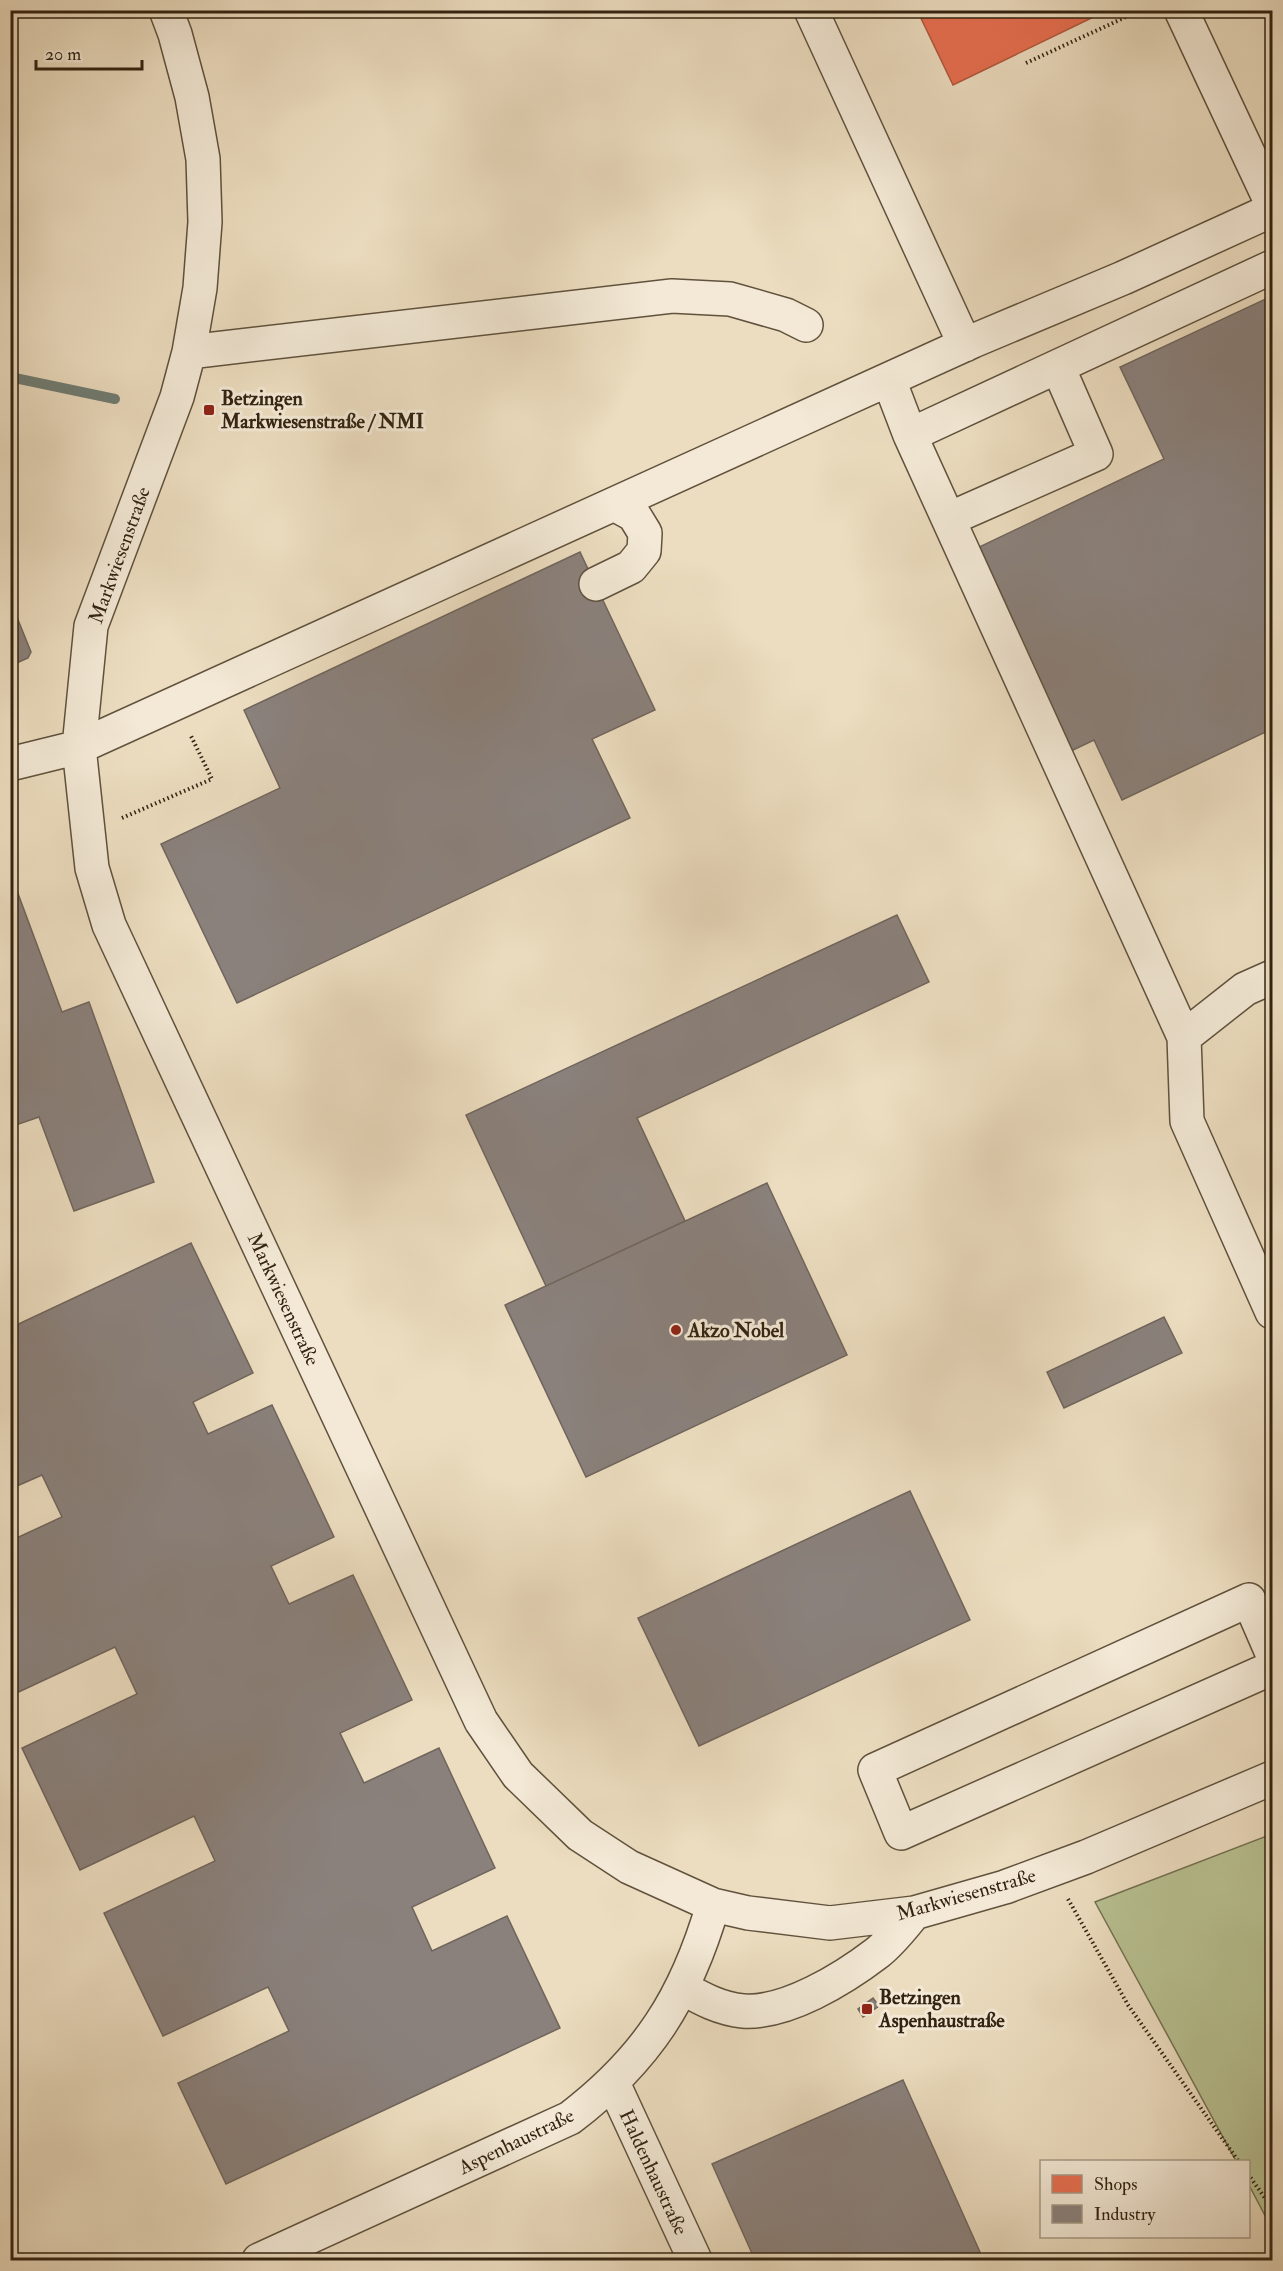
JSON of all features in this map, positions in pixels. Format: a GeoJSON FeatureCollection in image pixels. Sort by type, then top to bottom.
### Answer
{"type":"FeatureCollection","features":[{"type":"Feature","properties":{"kind":"street","name":"Markwiesenstraße"},"geometry":{"type":"LineString","coordinates":[[166,10],[192,97],[203,159],[204,233],[200,288],[189,352],[177,397],[91,626],[79,747],[92,868],[109,925],[481,1721],[518,1775],[580,1835],[629,1867],[713,1905],[748,1913],[830,1923],[915,1913],[1005,1887],[1086,1857],[1272,1778]]}},
{"type":"Feature","properties":{"kind":"street"},"geometry":{"type":"LineString","coordinates":[[811,10],[965,345]]}},
{"type":"Feature","properties":{"kind":"street"},"geometry":{"type":"LineString","coordinates":[[1181,10],[1272,204]]}},
{"type":"Feature","properties":{"kind":"street"},"geometry":{"type":"LineString","coordinates":[[10,764],[79,747],[965,345],[1123,278],[1272,210]]}},
{"type":"Feature","properties":{"kind":"street"},"geometry":{"type":"LineString","coordinates":[[910,435],[1272,267]]}},
{"type":"Feature","properties":{"kind":"street"},"geometry":{"type":"LineString","coordinates":[[189,352],[672,296],[730,298],[786,315],[806,325]]}},
{"type":"Feature","properties":{"kind":"street"},"geometry":{"type":"LineString","coordinates":[[949,519],[1096,454],[1058,367]]}},
{"type":"Feature","properties":{"kind":"street"},"geometry":{"type":"LineString","coordinates":[[889,380],[910,435],[1184,1037],[1187,1121],[1272,1312]]}},
{"type":"Feature","properties":{"kind":"street"},"geometry":{"type":"LineString","coordinates":[[596,584],[631,567],[644,551],[645,533],[634,514],[614,504]]}},
{"type":"Feature","properties":{"kind":"street"},"geometry":{"type":"LineString","coordinates":[[1184,1037],[1245,989],[1272,977]]}},
{"type":"Feature","properties":{"kind":"street"},"geometry":{"type":"LineString","coordinates":[[1272,1653],[1249,1600],[875,1770],[901,1833],[1272,1668]]}},
{"type":"Feature","properties":{"kind":"street","name":"Aspenhaustraße"},"geometry":{"type":"LineString","coordinates":[[259,2260],[570,2118],[613,2083],[638,2055],[683,1989],[701,1946],[713,1905]]}},
{"type":"Feature","properties":{"kind":"street"},"geometry":{"type":"LineString","coordinates":[[683,1989],[708,2002],[724,2007],[743,2011],[768,2009],[828,1986],[877,1953],[897,1935],[915,1913]]}},
{"type":"Feature","properties":{"kind":"street","name":"Haldenhaustraße"},"geometry":{"type":"LineString","coordinates":[[613,2083],[695,2260]]}},
{"type":"Feature","properties":{"kind":"path"},"geometry":{"type":"LineString","coordinates":[[1026,63],[1141,10]]}},
{"type":"Feature","properties":{"kind":"path"},"geometry":{"type":"LineString","coordinates":[[88,833],[212,779],[174,704]]}},
{"type":"Feature","properties":{"kind":"path"},"geometry":{"type":"LineString","coordinates":[[1052,1869],[1128,2005],[1238,2160]]}},
{"type":"Feature","properties":{"kind":"path"},"geometry":{"type":"LineString","coordinates":[[1250,2177],[1272,2208]]}},
{"type":"Feature","properties":{"kind":"green space"},"geometry":{"type":"Polygon","coordinates":[[[1272,1834],[1272,2229],[1250,2187],[1250,2160],[1235,2160],[1095,1902],[1272,1834]]]}},
{"type":"Feature","properties":{"kind":"building: Shops"},"geometry":{"type":"Polygon","coordinates":[[[917,10],[1108,10],[953,85],[917,10]]]}},
{"type":"Feature","properties":{"kind":"building: Industry"},"geometry":{"type":"Polygon","coordinates":[[[1272,296],[1272,729],[1122,800],[1094,740],[1071,751],[975,549],[1164,459],[1120,367],[1272,296]]]}},
{"type":"Feature","properties":{"kind":"building: Industry"},"geometry":{"type":"Polygon","coordinates":[[[580,552],[655,710],[592,739],[630,818],[237,1003],[161,844],[280,788],[244,710],[580,552]]]}},
{"type":"Feature","properties":{"kind":"building: Industry"},"geometry":{"type":"Polygon","coordinates":[[[10,600],[31,652],[28,658],[10,666],[10,600]]]}},
{"type":"Feature","properties":{"kind":"building: Industry"},"geometry":{"type":"Polygon","coordinates":[[[10,872],[62,1012],[89,1002],[154,1182],[74,1211],[39,1117],[10,1127],[10,872]]]}},
{"type":"Feature","properties":{"kind":"building: Industry"},"geometry":{"type":"Polygon","coordinates":[[[897,915],[929,982],[637,1118],[685,1221],[546,1286],[466,1115],[897,915]]]}},
{"type":"Feature","properties":{"kind":"building: Industry","name":"Akzo Nobel"},"geometry":{"type":"Polygon","coordinates":[[[767,1183],[847,1355],[586,1477],[505,1305],[767,1183]]]}},
{"type":"Feature","properties":{"kind":"building: Industry"},"geometry":{"type":"Polygon","coordinates":[[[191,1243],[253,1373],[193,1402],[208,1434],[272,1405],[334,1537],[271,1566],[289,1604],[353,1575],[412,1700],[340,1733],[364,1783],[439,1748],[495,1868],[412,1907],[432,1951],[507,1916],[560,2028],[226,2184],[178,2083],[289,2031],[268,1987],[163,2036],[104,1913],[215,1861],[194,1816],[80,1870],[22,1748],[137,1694],[115,1647],[10,1696],[10,1541],[62,1517],[42,1475],[10,1489],[10,1328],[191,1243]]]}},
{"type":"Feature","properties":{"kind":"building: Industry"},"geometry":{"type":"Polygon","coordinates":[[[1164,1317],[1182,1353],[1064,1408],[1047,1372],[1164,1317]]]}},
{"type":"Feature","properties":{"kind":"building: Industry"},"geometry":{"type":"Polygon","coordinates":[[[910,1491],[970,1620],[699,1746],[638,1618],[910,1491]]]}},
{"type":"Feature","properties":{"kind":"building: Industry"},"geometry":{"type":"Polygon","coordinates":[[[873,1998],[879,2006],[863,2017],[858,2009],[873,1998]]]}},
{"type":"Feature","properties":{"kind":"building: Industry"},"geometry":{"type":"Polygon","coordinates":[[[903,2080],[980,2252],[962,2260],[755,2260],[712,2164],[903,2080]]]}},
{"type":"Feature","properties":{"kind":"waterway"},"geometry":{"type":"LineString","coordinates":[[10,377],[115,399]]}},
{"type":"Feature","properties":{"kind":"place","name":"Betzingen Markwiesenstraße / NMI"},"geometry":{"type":"Point","coordinates":[209,410]}},
{"type":"Feature","properties":{"kind":"place","name":"Akzo Nobel"},"geometry":{"type":"Point","coordinates":[676,1330]}},
{"type":"Feature","properties":{"kind":"place","name":"Betzingen Aspenhaustraße"},"geometry":{"type":"Point","coordinates":[867,2009]}}]}
